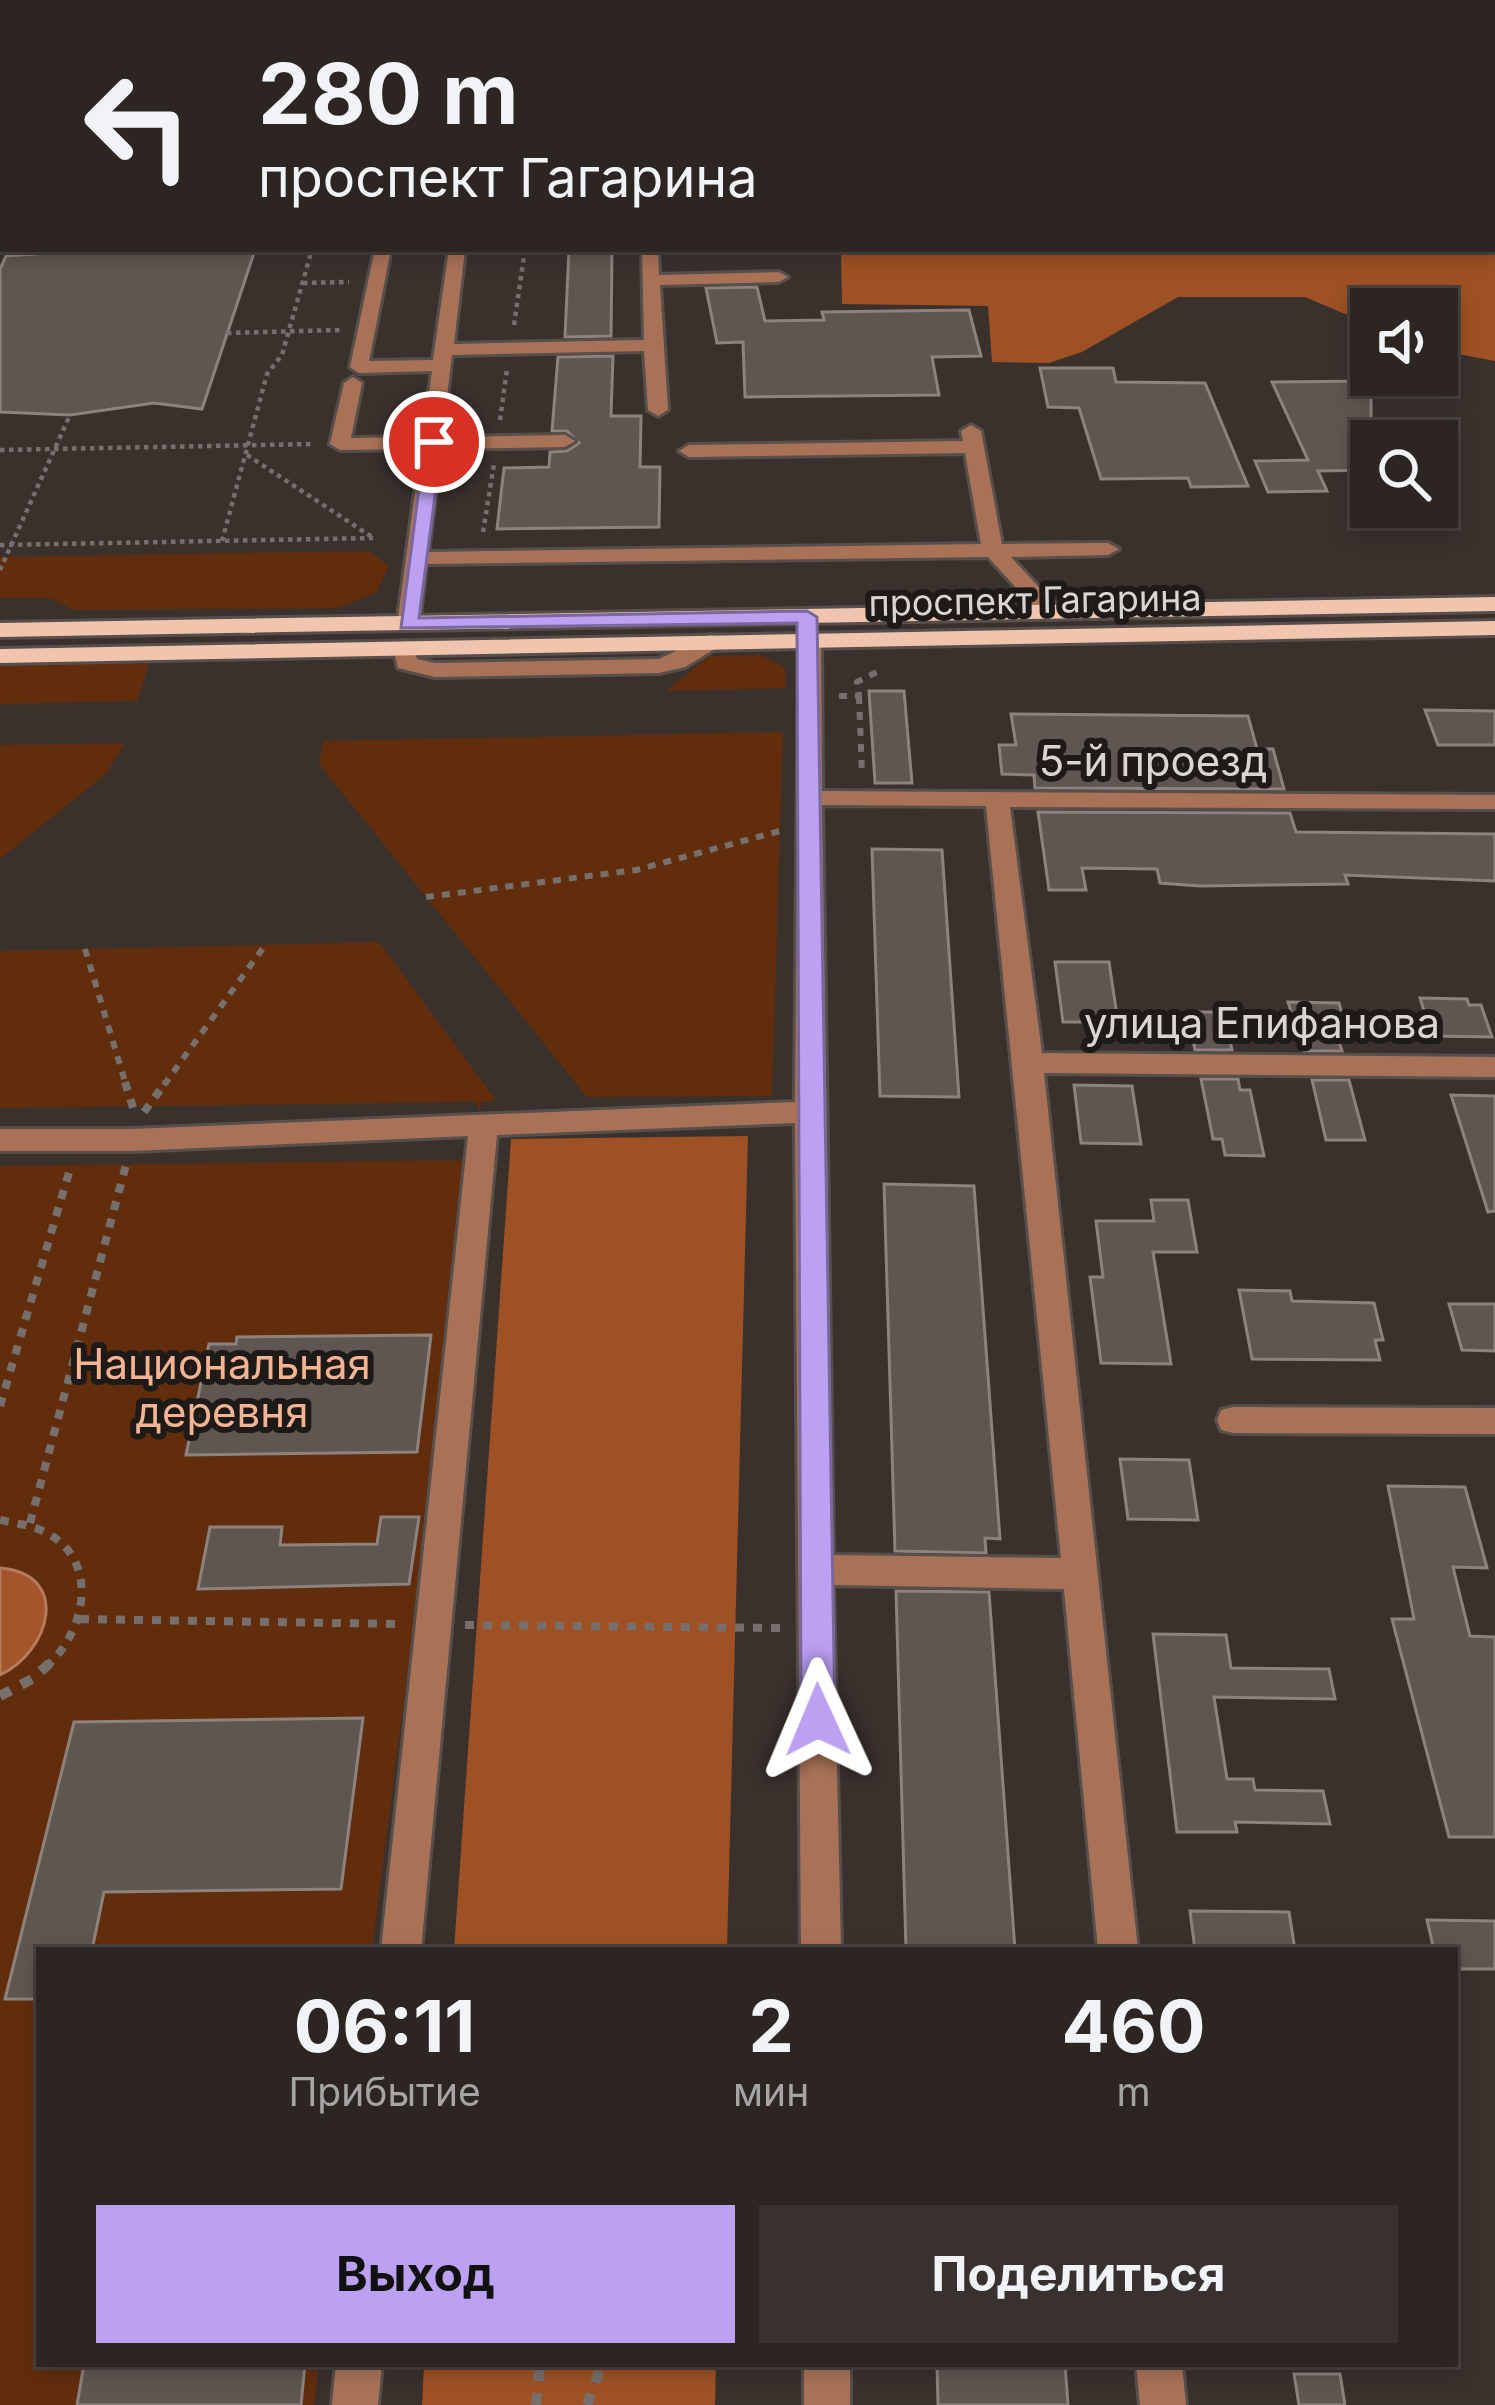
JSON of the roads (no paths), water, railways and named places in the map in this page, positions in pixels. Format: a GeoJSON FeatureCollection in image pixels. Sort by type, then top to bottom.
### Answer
{"type":"FeatureCollection","features":[{"type":"Feature","properties":{"kind":"main road","name":"проспект Гагарина"},"geometry":{"type":"LineString","coordinates":[[710,642],[808,628],[1051,612],[1495,604]]}},
{"type":"Feature","properties":{"kind":"main road","name":"проспект Гагарина"},"geometry":{"type":"LineString","coordinates":[[0,656],[406,636],[808,628],[1495,628]]}},
{"type":"Feature","properties":{"kind":"main road","name":"проспект Гагарина"},"geometry":{"type":"LineString","coordinates":[[0,630],[406,636]]}},
{"type":"Feature","properties":{"kind":"street"},"geometry":{"type":"LineString","coordinates":[[381,252],[359,367],[444,357],[653,345]]}},
{"type":"Feature","properties":{"kind":"street"},"geometry":{"type":"LineString","coordinates":[[457,252],[406,663],[435,670],[636,666],[676,662],[710,642]]}},
{"type":"Feature","properties":{"kind":"street"},"geometry":{"type":"LineString","coordinates":[[650,252],[658,410]]}},
{"type":"Feature","properties":{"kind":"street"},"geometry":{"type":"LineString","coordinates":[[651,280],[779,277]]}},
{"type":"Feature","properties":{"kind":"street"},"geometry":{"type":"LineString","coordinates":[[353,383],[340,444],[565,441]]}},
{"type":"Feature","properties":{"kind":"street"},"geometry":{"type":"LineString","coordinates":[[689,451],[973,439],[992,548],[1051,612]]}},
{"type":"Feature","properties":{"kind":"street"},"geometry":{"type":"LineString","coordinates":[[418,558],[1108,549]]}},
{"type":"Feature","properties":{"kind":"street"},"geometry":{"type":"LineString","coordinates":[[808,628],[809,1112],[821,1947]]}},
{"type":"Feature","properties":{"kind":"street","name":"5-й проезд"},"geometry":{"type":"LineString","coordinates":[[811,810],[863,798],[1495,802]]}},
{"type":"Feature","properties":{"kind":"street"},"geometry":{"type":"LineString","coordinates":[[997,799],[1118,1947]]}},
{"type":"Feature","properties":{"kind":"street","name":"улица Епифанова"},"geometry":{"type":"LineString","coordinates":[[1028,1064],[1495,1067]]}},
{"type":"Feature","properties":{"kind":"street"},"geometry":{"type":"LineString","coordinates":[[0,1140],[133,1140],[809,1112]]}},
{"type":"Feature","properties":{"kind":"street"},"geometry":{"type":"LineString","coordinates":[[401,1947],[484,1124]]}},
{"type":"Feature","properties":{"kind":"street"},"geometry":{"type":"LineString","coordinates":[[1233,1420],[1495,1421]]}},
{"type":"Feature","properties":{"kind":"street"},"geometry":{"type":"LineString","coordinates":[[815,1570],[1081,1574]]}},
{"type":"Feature","properties":{"kind":"street"},"geometry":{"type":"LineString","coordinates":[[355,2405],[359,2367]]}},
{"type":"Feature","properties":{"kind":"street"},"geometry":{"type":"LineString","coordinates":[[827,2367],[827,2405]]}},
{"type":"Feature","properties":{"kind":"street"},"geometry":{"type":"LineString","coordinates":[[1159,2367],[1163,2405]]}},
{"type":"Feature","properties":{"kind":"park label","name":"Национальная деревня"},"geometry":{"type":"Point","coordinates":[222,1388]}}]}
